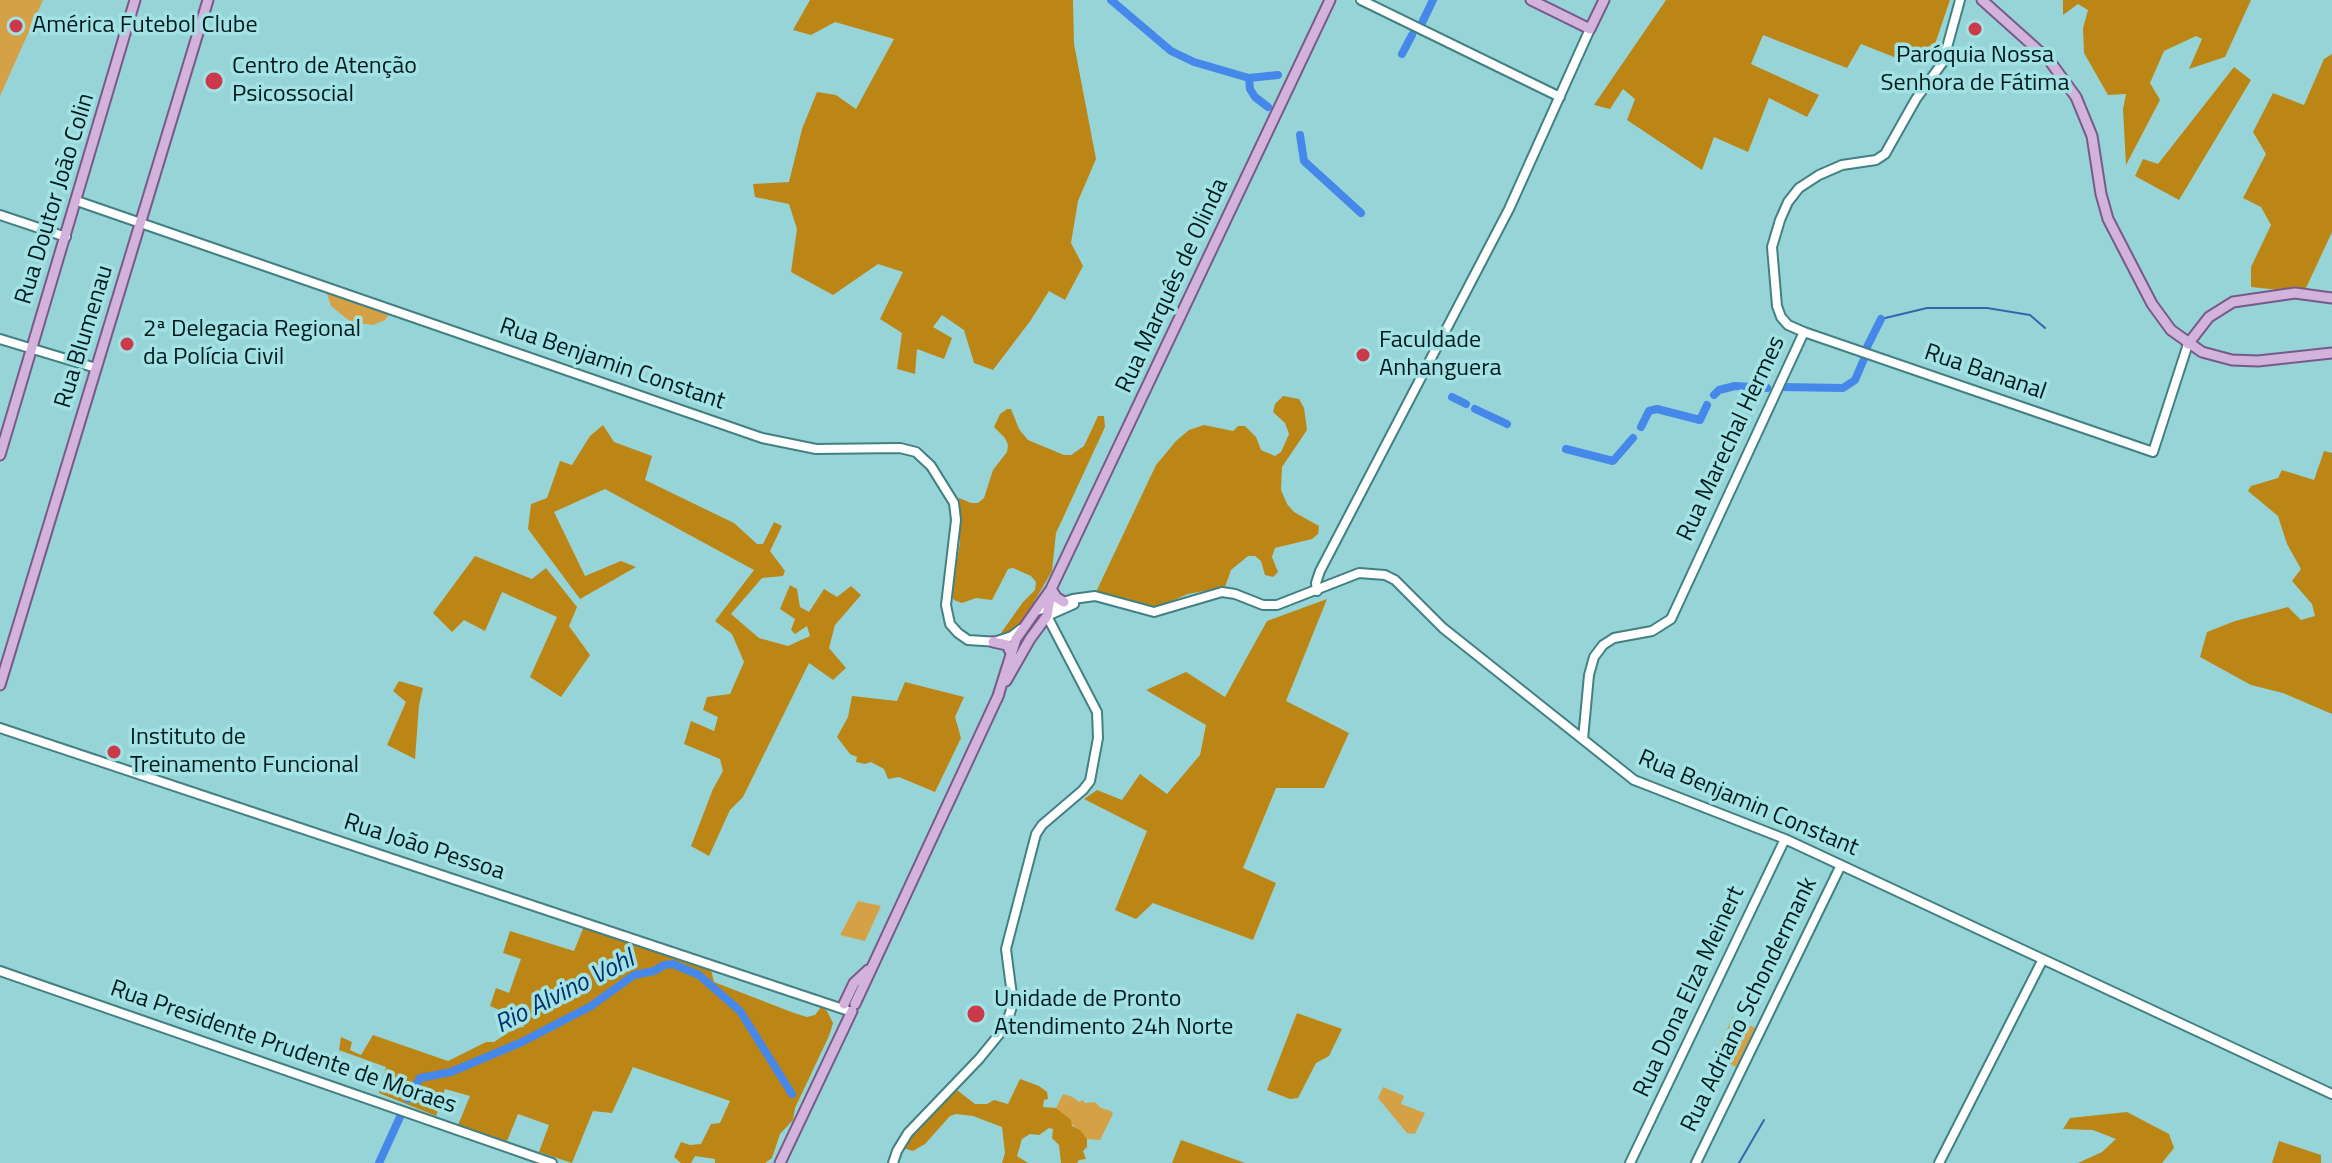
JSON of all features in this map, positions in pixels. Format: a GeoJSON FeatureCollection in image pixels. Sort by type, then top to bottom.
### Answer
{"type":"FeatureCollection","features":[{"type":"Feature","properties":{"kind":"main road","name":"Rua Doutor João Colin"},"geometry":{"type":"LineString","coordinates":[[0,455],[135,0]]}},
{"type":"Feature","properties":{"kind":"main road","name":"Rua Blumenau"},"geometry":{"type":"LineString","coordinates":[[0,685],[208,0]]}},
{"type":"Feature","properties":{"kind":"main road","name":"Rua Marquês de Olinda"},"geometry":{"type":"LineString","coordinates":[[997,699],[1016,639],[1051,589],[1330,0]]}},
{"type":"Feature","properties":{"kind":"main road"},"geometry":{"type":"LineString","coordinates":[[1361,0],[1560,97]]}},
{"type":"Feature","properties":{"kind":"main road"},"geometry":{"type":"LineString","coordinates":[[1531,0],[1590,29]]}},
{"type":"Feature","properties":{"kind":"main road"},"geometry":{"type":"LineString","coordinates":[[1317,591],[1316,578],[1509,209],[1604,0]]}},
{"type":"Feature","properties":{"kind":"main road"},"geometry":{"type":"LineString","coordinates":[[1982,0],[2049,60],[2076,97],[2092,136],[2101,194],[2111,226],[2158,315],[2188,344],[2209,355],[2242,361],[2332,353]]}},
{"type":"Feature","properties":{"kind":"main road"},"geometry":{"type":"LineString","coordinates":[[1988,0],[1995,11]]}},
{"type":"Feature","properties":{"kind":"main road","name":"Rua Marechal Hermes"},"geometry":{"type":"LineString","coordinates":[[1583,739],[1594,657],[1609,641],[1652,631],[1671,619],[1804,332],[1785,323],[1777,306],[1772,247],[1782,214],[1795,193],[1814,178],[1842,165],[1876,160],[1887,151],[1916,99],[1943,62],[1960,2]]}},
{"type":"Feature","properties":{"kind":"main road","name":"Rua Benjamin Constant"},"geometry":{"type":"LineString","coordinates":[[77,201],[762,438],[816,449],[854,451],[900,448],[916,452],[931,466],[952,497],[956,509],[947,617],[962,637],[975,641],[1016,639],[1064,602],[1089,596],[1108,598],[1141,611],[1154,612],[1216,593],[1235,594],[1272,606],[1288,603],[1359,573],[1389,576],[1443,628],[1640,783],[1785,839],[2332,1094]]}},
{"type":"Feature","properties":{"kind":"main road"},"geometry":{"type":"LineString","coordinates":[[0,215],[66,237]]}},
{"type":"Feature","properties":{"kind":"main road"},"geometry":{"type":"LineString","coordinates":[[2188,344],[2202,324],[2233,302],[2295,293],[2332,298]]}},
{"type":"Feature","properties":{"kind":"main road","name":"Rua Bananal"},"geometry":{"type":"LineString","coordinates":[[1804,332],[2153,452],[2188,344]]}},
{"type":"Feature","properties":{"kind":"main road"},"geometry":{"type":"LineString","coordinates":[[0,339],[96,368]]}},
{"type":"Feature","properties":{"kind":"main road","name":"Rua Marquês de Olinda"},"geometry":{"type":"LineString","coordinates":[[780,1163],[847,1022],[847,1007],[873,966],[997,699],[1043,620],[1051,589]]}},
{"type":"Feature","properties":{"kind":"main road"},"geometry":{"type":"LineString","coordinates":[[1051,589],[1064,602]]}},
{"type":"Feature","properties":{"kind":"main road","name":"Rua Benjamin Constant"},"geometry":{"type":"LineString","coordinates":[[1043,620],[1089,596]]}},
{"type":"Feature","properties":{"kind":"main road"},"geometry":{"type":"LineString","coordinates":[[893,1163],[908,1133],[1006,1026],[1013,994],[1005,960],[1006,949],[1036,834],[1090,781],[1098,738],[1097,712],[1053,629],[1036,611]]}},
{"type":"Feature","properties":{"kind":"main road"},"geometry":{"type":"LineString","coordinates":[[993,642],[1012,636],[1024,627],[1026,631],[1043,620]]}},
{"type":"Feature","properties":{"kind":"main road"},"geometry":{"type":"LineString","coordinates":[[993,642],[1007,645],[1011,653]]}},
{"type":"Feature","properties":{"kind":"main road","name":"Rua João Pessoa"},"geometry":{"type":"LineString","coordinates":[[0,728],[847,1007]]}},
{"type":"Feature","properties":{"kind":"main road","name":"Rua Dona Elza Meinert"},"geometry":{"type":"LineString","coordinates":[[1630,1163],[1785,839]]}},
{"type":"Feature","properties":{"kind":"main road","name":"Rua Adriano Schondermank"},"geometry":{"type":"LineString","coordinates":[[1696,1163],[1841,865]]}},
{"type":"Feature","properties":{"kind":"main road"},"geometry":{"type":"LineString","coordinates":[[1939,1163],[2043,959]]}},
{"type":"Feature","properties":{"kind":"main road","name":"Rua Presidente Prudente de Moraes"},"geometry":{"type":"LineString","coordinates":[[0,971],[552,1163]]}},
{"type":"Feature","properties":{"kind":"shaded area","name":"América Futebol Clube"},"geometry":{"type":"Polygon","coordinates":[[[0,0],[43,0],[0,96],[0,0]]]}},
{"type":"Feature","properties":{"kind":"shaded area"},"geometry":{"type":"Polygon","coordinates":[[[810,0],[1073,0],[1074,44],[1096,159],[1078,201],[1071,243],[1083,266],[1065,300],[1049,291],[993,370],[974,363],[964,330],[942,315],[933,327],[952,338],[944,359],[917,349],[915,374],[897,369],[902,333],[880,319],[903,272],[878,264],[833,295],[791,272],[797,229],[789,204],[755,197],[753,184],[789,182],[802,129],[817,92],[836,95],[856,109],[894,39],[835,22],[811,35],[793,30],[810,0]]]}},
{"type":"Feature","properties":{"kind":"shaded area"},"geometry":{"type":"Polygon","coordinates":[[[1666,0],[1950,0],[1934,47],[1899,59],[1861,44],[1847,68],[1763,35],[1751,64],[1819,95],[1807,117],[1769,98],[1748,152],[1714,137],[1702,170],[1627,120],[1635,99],[1623,89],[1610,109],[1594,105],[1666,0]]]}},
{"type":"Feature","properties":{"kind":"shaded area"},"geometry":{"type":"Polygon","coordinates":[[[2063,0],[2251,0],[2225,57],[2189,69],[2202,39],[2196,36],[2164,51],[2150,83],[2160,100],[2126,165],[2123,109],[2126,94],[2108,95],[2084,53],[2083,28],[2088,10],[2078,4],[2063,15],[2063,0]]]}},
{"type":"Feature","properties":{"kind":"shaded area"},"geometry":{"type":"Polygon","coordinates":[[[2332,54],[2332,232],[2306,288],[2279,290],[2251,287],[2251,267],[2271,225],[2261,207],[2243,198],[2266,154],[2253,132],[2273,93],[2304,105],[2324,59],[2332,54]]]}},
{"type":"Feature","properties":{"kind":"shaded area"},"geometry":{"type":"Polygon","coordinates":[[[2234,67],[2251,80],[2179,200],[2135,176],[2143,159],[2158,164],[2234,67]]]}},
{"type":"Feature","properties":{"kind":"shaded area"},"geometry":{"type":"Polygon","coordinates":[[[326,291],[389,314],[385,320],[373,325],[351,322],[331,306],[326,291]]]}},
{"type":"Feature","properties":{"kind":"shaded area"},"geometry":{"type":"Polygon","coordinates":[[[1283,396],[1299,399],[1304,408],[1307,430],[1282,467],[1281,490],[1294,512],[1319,526],[1318,534],[1312,539],[1275,548],[1272,557],[1278,572],[1273,577],[1265,575],[1261,561],[1255,556],[1248,556],[1231,570],[1225,587],[1188,594],[1160,606],[1145,607],[1096,592],[1156,465],[1176,441],[1189,430],[1204,425],[1233,431],[1238,426],[1245,426],[1256,437],[1261,450],[1275,456],[1281,452],[1289,434],[1285,423],[1273,412],[1275,404],[1283,396]]]}},
{"type":"Feature","properties":{"kind":"shaded area"},"geometry":{"type":"Polygon","coordinates":[[[1011,409],[1019,429],[1028,440],[1064,455],[1071,455],[1084,446],[1098,416],[1104,416],[1105,427],[1056,533],[1052,571],[1022,623],[1006,636],[1001,633],[1035,590],[1036,582],[1031,576],[1013,568],[1008,569],[992,600],[976,598],[962,603],[954,600],[951,593],[960,543],[957,504],[959,498],[978,503],[984,498],[993,470],[1007,452],[1005,438],[994,427],[1000,414],[1011,409]]]}},
{"type":"Feature","properties":{"kind":"shaded area"},"geometry":{"type":"Polygon","coordinates":[[[603,425],[614,442],[652,456],[645,480],[734,523],[757,544],[763,544],[774,522],[782,526],[770,551],[785,571],[783,576],[762,578],[731,614],[759,638],[788,646],[810,636],[807,626],[795,634],[791,630],[795,619],[780,609],[790,585],[797,589],[800,607],[809,612],[824,589],[837,597],[851,586],[861,595],[835,625],[829,648],[846,668],[833,680],[809,663],[743,797],[730,810],[709,856],[691,846],[723,771],[720,759],[684,744],[691,721],[714,731],[718,717],[703,710],[707,697],[730,694],[744,662],[732,634],[715,621],[754,570],[605,489],[554,512],[585,576],[621,561],[636,567],[580,599],[528,529],[531,504],[547,498],[560,461],[572,465],[590,436],[603,425]]]}},
{"type":"Feature","properties":{"kind":"shaded area"},"geometry":{"type":"Polygon","coordinates":[[[2324,451],[2332,453],[2332,714],[2283,693],[2251,685],[2200,657],[2207,632],[2235,621],[2288,607],[2301,620],[2315,616],[2312,604],[2292,581],[2301,569],[2287,544],[2278,516],[2248,491],[2251,486],[2278,478],[2282,470],[2314,480],[2324,451]]]}},
{"type":"Feature","properties":{"kind":"shaded area"},"geometry":{"type":"Polygon","coordinates":[[[475,556],[532,579],[546,568],[577,607],[569,626],[590,655],[561,697],[530,677],[557,617],[502,592],[485,631],[464,620],[452,632],[433,613],[475,556]]]}},
{"type":"Feature","properties":{"kind":"shaded area"},"geometry":{"type":"Polygon","coordinates":[[[1327,599],[1286,701],[1349,733],[1324,788],[1276,788],[1243,868],[1276,883],[1253,940],[1153,903],[1136,919],[1115,910],[1147,831],[1084,799],[1097,790],[1122,800],[1140,774],[1167,794],[1200,755],[1206,725],[1146,690],[1186,672],[1225,697],[1267,621],[1327,599]]]}},
{"type":"Feature","properties":{"kind":"shaded area"},"geometry":{"type":"Polygon","coordinates":[[[399,681],[423,688],[415,759],[387,745],[406,702],[393,691],[399,681]]]}},
{"type":"Feature","properties":{"kind":"shaded area"},"geometry":{"type":"Polygon","coordinates":[[[905,682],[964,697],[955,717],[961,738],[935,792],[899,777],[888,779],[884,769],[871,762],[856,762],[857,757],[850,754],[837,737],[848,717],[852,696],[897,701],[905,682]]]}},
{"type":"Feature","properties":{"kind":"shaded area"},"geometry":{"type":"Polygon","coordinates":[[[858,901],[881,906],[865,941],[840,935],[858,901]]]}},
{"type":"Feature","properties":{"kind":"shaded area"},"geometry":{"type":"Polygon","coordinates":[[[584,926],[710,966],[714,982],[794,1013],[807,1017],[815,1015],[821,1007],[827,1011],[833,1023],[829,1036],[795,1108],[793,1120],[780,1134],[772,1158],[765,1163],[715,1163],[715,1159],[695,1156],[691,1163],[681,1163],[674,1157],[681,1142],[701,1144],[711,1124],[720,1123],[730,1101],[633,1067],[612,1113],[593,1111],[572,1163],[539,1152],[549,1125],[518,1114],[507,1141],[458,1125],[470,1096],[445,1089],[436,1116],[379,1093],[386,1067],[339,1050],[341,1037],[352,1042],[350,1050],[361,1055],[373,1035],[448,1061],[486,1042],[494,1042],[515,1028],[524,1027],[521,1019],[490,1006],[496,988],[509,993],[521,959],[503,953],[510,931],[574,951],[584,926]]]}},
{"type":"Feature","properties":{"kind":"shaded area"},"geometry":{"type":"Polygon","coordinates":[[[1297,1013],[1342,1029],[1329,1056],[1316,1063],[1298,1098],[1290,1099],[1267,1090],[1297,1013]]]}},
{"type":"Feature","properties":{"kind":"shaded area"},"geometry":{"type":"Polygon","coordinates":[[[1733,1017],[1755,1028],[1736,1067],[1714,1056],[1733,1017]]]}},
{"type":"Feature","properties":{"kind":"shaded area"},"geometry":{"type":"Polygon","coordinates":[[[1020,1079],[1047,1092],[1048,1099],[1044,1100],[1043,1107],[1056,1108],[1071,1120],[1072,1126],[1080,1130],[1087,1139],[1087,1147],[1083,1151],[1086,1159],[1077,1163],[1061,1163],[1059,1145],[1052,1138],[1053,1129],[1049,1128],[1039,1135],[1030,1134],[1022,1139],[1017,1156],[1028,1163],[1002,1163],[1005,1153],[1002,1127],[973,1116],[956,1114],[950,1116],[925,1144],[913,1151],[903,1148],[912,1133],[957,1090],[975,1104],[987,1104],[994,1100],[1008,1104],[1020,1079]]]}},
{"type":"Feature","properties":{"kind":"shaded area"},"geometry":{"type":"Polygon","coordinates":[[[1383,1087],[1404,1096],[1401,1104],[1425,1113],[1415,1134],[1407,1133],[1378,1098],[1383,1087]]]}},
{"type":"Feature","properties":{"kind":"shaded area"},"geometry":{"type":"Polygon","coordinates":[[[1063,1094],[1079,1102],[1095,1102],[1111,1111],[1113,1114],[1100,1140],[1087,1139],[1056,1108],[1063,1094]]]}},
{"type":"Feature","properties":{"kind":"shaded area"},"geometry":{"type":"Polygon","coordinates":[[[2127,1112],[2169,1134],[2174,1148],[2162,1163],[2078,1163],[2102,1152],[2116,1139],[2093,1130],[2063,1129],[2070,1118],[2127,1112]]]}},
{"type":"Feature","properties":{"kind":"shaded area"},"geometry":{"type":"Polygon","coordinates":[[[1181,1140],[1245,1163],[1172,1163],[1181,1140]]]}},
{"type":"Feature","properties":{"kind":"shaded area"},"geometry":{"type":"Polygon","coordinates":[[[2279,1141],[2321,1155],[2321,1163],[2272,1163],[2279,1141]]]}},
{"type":"Feature","properties":{"kind":"waterway"},"geometry":{"type":"LineString","coordinates":[[1111,0],[1171,51],[1194,62],[1249,78],[1278,75]]}},
{"type":"Feature","properties":{"kind":"waterway"},"geometry":{"type":"LineString","coordinates":[[1421,25],[1433,0]]}},
{"type":"Feature","properties":{"kind":"waterway"},"geometry":{"type":"LineString","coordinates":[[1402,54],[1412,35]]}},
{"type":"Feature","properties":{"kind":"waterway"},"geometry":{"type":"LineString","coordinates":[[1249,78],[1255,97],[1268,107]]}},
{"type":"Feature","properties":{"kind":"waterway"},"geometry":{"type":"LineString","coordinates":[[1300,135],[1304,161],[1361,213]]}},
{"type":"Feature","properties":{"kind":"waterway"},"geometry":{"type":"LineString","coordinates":[[1881,319],[1927,308],[1987,308],[2030,315],[2045,328]]}},
{"type":"Feature","properties":{"kind":"waterway"},"geometry":{"type":"LineString","coordinates":[[1867,347],[1881,319]]}},
{"type":"Feature","properties":{"kind":"waterway"},"geometry":{"type":"LineString","coordinates":[[1782,387],[1843,388],[1855,380],[1864,359]]}},
{"type":"Feature","properties":{"kind":"waterway"},"geometry":{"type":"LineString","coordinates":[[1714,395],[1719,390],[1735,386],[1767,388]]}},
{"type":"Feature","properties":{"kind":"waterway"},"geometry":{"type":"LineString","coordinates":[[1452,397],[1466,404]]}},
{"type":"Feature","properties":{"kind":"waterway"},"geometry":{"type":"LineString","coordinates":[[1641,427],[1649,411],[1657,409],[1700,420],[1707,405]]}},
{"type":"Feature","properties":{"kind":"waterway"},"geometry":{"type":"LineString","coordinates":[[1475,409],[1507,424]]}},
{"type":"Feature","properties":{"kind":"waterway"},"geometry":{"type":"LineString","coordinates":[[1566,449],[1613,461],[1633,438]]}},
{"type":"Feature","properties":{"kind":"waterway","name":"Rio Alvino Vohl"},"geometry":{"type":"LineString","coordinates":[[408,1099],[420,1078],[451,1072],[522,1042],[591,1006],[634,975],[673,964],[699,975],[740,1011],[792,1094]]}},
{"type":"Feature","properties":{"kind":"waterway","name":"Rio Alvino Vohl"},"geometry":{"type":"LineString","coordinates":[[379,1163],[400,1117]]}},
{"type":"Feature","properties":{"kind":"waterway"},"geometry":{"type":"LineString","coordinates":[[1739,1163],[1764,1120]]}},
{"type":"Feature","properties":{"kind":"place","name":"América Futebol Clube"},"geometry":{"type":"Point","coordinates":[16,26]}},
{"type":"Feature","properties":{"kind":"place","name":"Paróquia Nossa Senhora de Fátima"},"geometry":{"type":"Point","coordinates":[1975,29]}},
{"type":"Feature","properties":{"kind":"place","name":"Centro de Atenção Psicossocial"},"geometry":{"type":"Point","coordinates":[214,81]}},
{"type":"Feature","properties":{"kind":"place","name":"2ª Delegacia Regional da Polícia Civil"},"geometry":{"type":"Point","coordinates":[127,344]}},
{"type":"Feature","properties":{"kind":"place","name":"Faculdade Anhanguera"},"geometry":{"type":"Point","coordinates":[1363,355]}},
{"type":"Feature","properties":{"kind":"place","name":"Instituto de Treinamento Funcional"},"geometry":{"type":"Point","coordinates":[114,752]}},
{"type":"Feature","properties":{"kind":"place","name":"Unidade de Pronto Atendimento 24h Norte"},"geometry":{"type":"Point","coordinates":[976,1014]}}]}
